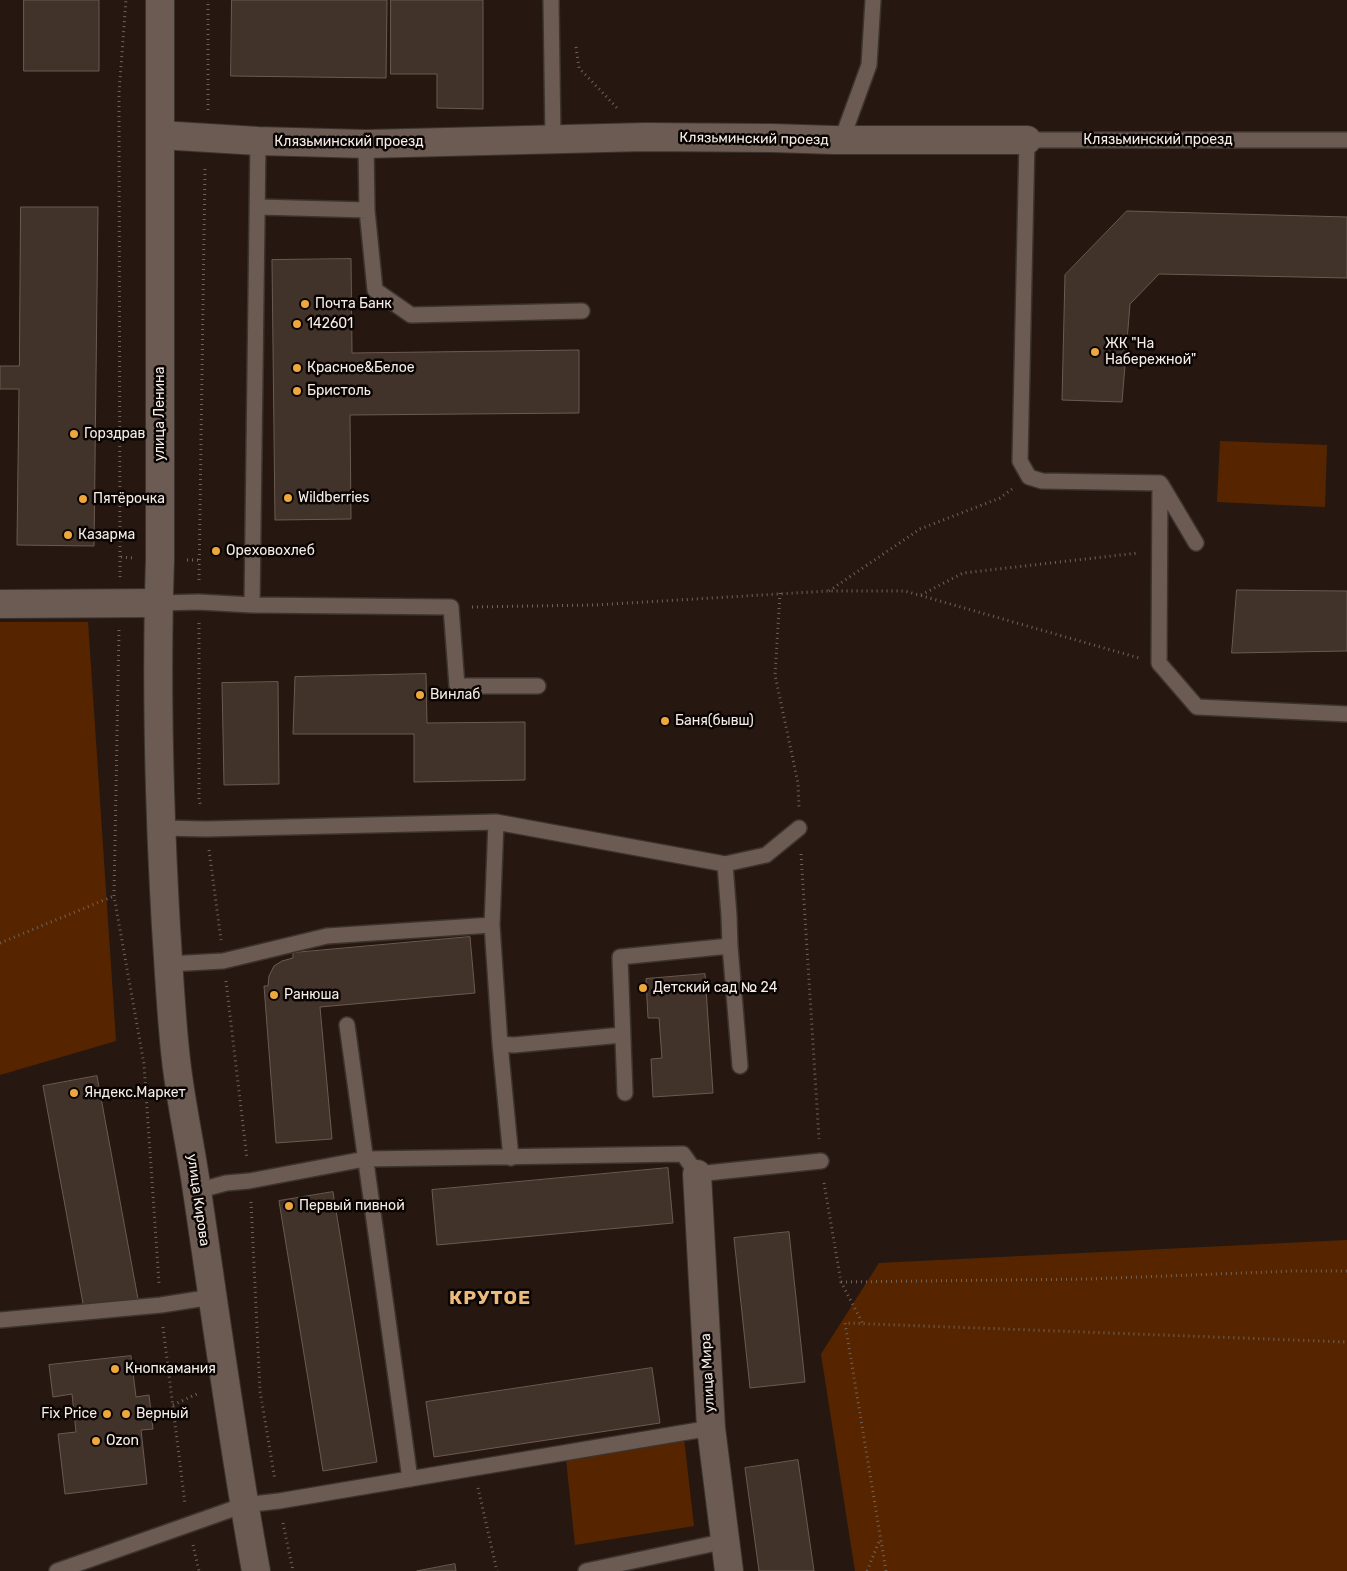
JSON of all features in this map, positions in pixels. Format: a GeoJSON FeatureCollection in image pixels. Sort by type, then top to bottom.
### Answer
{"type":"FeatureCollection","features":[{"type":"Feature","properties":{"kind":"street","name":"улица Ленина"},"geometry":{"type":"LineString","coordinates":[[160,0],[160,828]]}},
{"type":"Feature","properties":{"kind":"street","name":"Клязьминский проезд"},"geometry":{"type":"LineString","coordinates":[[160,135],[258,141],[366,144],[645,138],[1027,140]]}},
{"type":"Feature","properties":{"kind":"street"},"geometry":{"type":"LineString","coordinates":[[0,604],[159,603]]}},
{"type":"Feature","properties":{"kind":"street","name":"улица Кирова"},"geometry":{"type":"LineString","coordinates":[[160,828],[176,1061],[244,1505],[256,1571]]}},
{"type":"Feature","properties":{"kind":"street","name":"улица Мира"},"geometry":{"type":"LineString","coordinates":[[697,1174],[712,1428],[730,1571]]}},
{"type":"Feature","properties":{"kind":"lane"},"geometry":{"type":"LineString","coordinates":[[552,0],[553,140]]}},
{"type":"Feature","properties":{"kind":"lane"},"geometry":{"type":"LineString","coordinates":[[842,139],[869,65],[872,0]]}},
{"type":"Feature","properties":{"kind":"lane"},"geometry":{"type":"LineString","coordinates":[[1027,140],[1020,461],[1029,477],[1042,481],[1160,483]]}},
{"type":"Feature","properties":{"kind":"lane","name":"Клязьминский проезд"},"geometry":{"type":"LineString","coordinates":[[1027,140],[1347,140]]}},
{"type":"Feature","properties":{"kind":"lane"},"geometry":{"type":"LineString","coordinates":[[252,605],[258,141]]}},
{"type":"Feature","properties":{"kind":"lane"},"geometry":{"type":"LineString","coordinates":[[366,144],[368,210],[375,290],[411,315],[582,311]]}},
{"type":"Feature","properties":{"kind":"lane"},"geometry":{"type":"LineString","coordinates":[[258,206],[368,210]]}},
{"type":"Feature","properties":{"kind":"lane"},"geometry":{"type":"LineString","coordinates":[[1160,483],[1196,543]]}},
{"type":"Feature","properties":{"kind":"lane"},"geometry":{"type":"LineString","coordinates":[[1160,483],[1159,663],[1198,707],[1347,714]]}},
{"type":"Feature","properties":{"kind":"lane"},"geometry":{"type":"LineString","coordinates":[[159,603],[199,602],[252,605],[451,607],[457,686],[538,686]]}},
{"type":"Feature","properties":{"kind":"lane"},"geometry":{"type":"LineString","coordinates":[[160,828],[206,829],[496,822],[725,864],[766,855],[799,828]]}},
{"type":"Feature","properties":{"kind":"lane"},"geometry":{"type":"LineString","coordinates":[[496,822],[492,926],[500,1044],[511,1158]]}},
{"type":"Feature","properties":{"kind":"lane"},"geometry":{"type":"LineString","coordinates":[[725,864],[740,1066]]}},
{"type":"Feature","properties":{"kind":"lane"},"geometry":{"type":"LineString","coordinates":[[169,964],[223,961],[328,936],[492,926]]}},
{"type":"Feature","properties":{"kind":"lane"},"geometry":{"type":"LineString","coordinates":[[626,1093],[620,957],[730,946]]}},
{"type":"Feature","properties":{"kind":"lane"},"geometry":{"type":"LineString","coordinates":[[347,1025],[410,1479]]}},
{"type":"Feature","properties":{"kind":"lane"},"geometry":{"type":"LineString","coordinates":[[500,1044],[514,1045],[622,1036]]}},
{"type":"Feature","properties":{"kind":"lane"},"geometry":{"type":"LineString","coordinates":[[197,1191],[226,1183],[250,1181],[365,1159],[683,1154],[697,1174],[821,1160]]}},
{"type":"Feature","properties":{"kind":"lane"},"geometry":{"type":"LineString","coordinates":[[0,1320],[160,1305],[212,1297]]}},
{"type":"Feature","properties":{"kind":"lane"},"geometry":{"type":"LineString","coordinates":[[57,1571],[244,1505],[279,1501],[712,1428]]}},
{"type":"Feature","properties":{"kind":"lane"},"geometry":{"type":"LineString","coordinates":[[586,1571],[726,1541]]}},
{"type":"Feature","properties":{"kind":"path"},"geometry":{"type":"LineString","coordinates":[[575,43],[579,68],[645,138]]}},
{"type":"Feature","properties":{"kind":"path"},"geometry":{"type":"LineString","coordinates":[[828,591],[920,528],[1000,498],[1029,477]]}},
{"type":"Feature","properties":{"kind":"path"},"geometry":{"type":"LineString","coordinates":[[920,596],[963,573],[1140,553]]}},
{"type":"Feature","properties":{"kind":"path"},"geometry":{"type":"LineString","coordinates":[[451,607],[595,605],[780,593],[905,591],[1159,663]]}},
{"type":"Feature","properties":{"kind":"path"},"geometry":{"type":"LineString","coordinates":[[780,593],[775,675],[798,784],[799,828],[821,1160],[841,1282],[863,1324]]}},
{"type":"Feature","properties":{"kind":"path"},"geometry":{"type":"LineString","coordinates":[[0,943],[114,896]]}},
{"type":"Feature","properties":{"kind":"path"},"geometry":{"type":"LineString","coordinates":[[250,1181],[260,1391],[293,1571]]}},
{"type":"Feature","properties":{"kind":"path"},"geometry":{"type":"LineString","coordinates":[[841,1282],[1089,1279],[1293,1271],[1347,1271]]}},
{"type":"Feature","properties":{"kind":"path"},"geometry":{"type":"LineString","coordinates":[[886,1571],[845,1323],[1347,1342]]}},
{"type":"Feature","properties":{"kind":"path"},"geometry":{"type":"LineString","coordinates":[[151,1412],[173,1410]]}},
{"type":"Feature","properties":{"kind":"path"},"geometry":{"type":"LineString","coordinates":[[474,1468],[497,1571]]}},
{"type":"Feature","properties":{"kind":"path"},"geometry":{"type":"LineString","coordinates":[[867,1571],[881,1539]]}},
{"type":"Feature","properties":{"kind":"shaded area"},"geometry":{"type":"Polygon","coordinates":[[[1220,441],[1327,445],[1325,507],[1217,502],[1220,441]]]}},
{"type":"Feature","properties":{"kind":"shaded area"},"geometry":{"type":"Polygon","coordinates":[[[0,622],[88,622],[116,1041],[0,1075],[0,622]]]}},
{"type":"Feature","properties":{"kind":"shaded area"},"geometry":{"type":"Polygon","coordinates":[[[1347,1240],[1347,1571],[855,1571],[821,1354],[879,1263],[1347,1240]]]}},
{"type":"Feature","properties":{"kind":"shaded area"},"geometry":{"type":"Polygon","coordinates":[[[684,1439],[694,1526],[575,1545],[566,1459],[684,1439]]]}},
{"type":"Feature","properties":{"kind":"building"},"geometry":{"type":"Polygon","coordinates":[[[24,0],[99,0],[99,71],[24,71],[24,0]]]}},
{"type":"Feature","properties":{"kind":"building"},"geometry":{"type":"Polygon","coordinates":[[[232,0],[387,0],[386,78],[231,76],[232,0]]]}},
{"type":"Feature","properties":{"kind":"building"},"geometry":{"type":"Polygon","coordinates":[[[391,0],[483,0],[483,109],[437,108],[437,74],[391,74],[391,0]]]}},
{"type":"Feature","properties":{"kind":"building"},"geometry":{"type":"Polygon","coordinates":[[[21,207],[98,207],[94,546],[17,545],[19,389],[0,389],[0,366],[19,366],[21,207]]]}},
{"type":"Feature","properties":{"kind":"building","name":"ЖК \"На Набережной\""},"geometry":{"type":"Polygon","coordinates":[[[1127,211],[1347,217],[1347,278],[1159,274],[1130,304],[1122,402],[1062,400],[1065,275],[1127,211]]]}},
{"type":"Feature","properties":{"kind":"building"},"geometry":{"type":"Polygon","coordinates":[[[351,259],[352,353],[579,350],[579,413],[350,415],[351,519],[275,520],[272,260],[351,259]]]}},
{"type":"Feature","properties":{"kind":"building"},"geometry":{"type":"Polygon","coordinates":[[[1237,590],[1347,591],[1347,651],[1232,653],[1237,590]]]}},
{"type":"Feature","properties":{"kind":"building"},"geometry":{"type":"Polygon","coordinates":[[[426,674],[427,723],[525,722],[525,780],[414,782],[414,734],[293,734],[295,677],[426,674]]]}},
{"type":"Feature","properties":{"kind":"building"},"geometry":{"type":"Polygon","coordinates":[[[278,682],[279,784],[224,785],[222,683],[278,682]]]}},
{"type":"Feature","properties":{"kind":"building"},"geometry":{"type":"Polygon","coordinates":[[[470,937],[475,993],[320,1007],[332,1139],[276,1143],[264,986],[268,986],[269,976],[274,966],[282,961],[293,958],[293,953],[470,937]]]}},
{"type":"Feature","properties":{"kind":"building"},"geometry":{"type":"Polygon","coordinates":[[[705,974],[713,1093],[653,1097],[651,1059],[662,1058],[659,1018],[648,1018],[646,979],[705,974]]]}},
{"type":"Feature","properties":{"kind":"building"},"geometry":{"type":"Polygon","coordinates":[[[97,1076],[138,1299],[84,1309],[43,1086],[97,1076]]]}},
{"type":"Feature","properties":{"kind":"building"},"geometry":{"type":"Polygon","coordinates":[[[668,1168],[673,1223],[437,1245],[432,1190],[668,1168]]]}},
{"type":"Feature","properties":{"kind":"building"},"geometry":{"type":"Polygon","coordinates":[[[333,1192],[377,1462],[323,1471],[279,1201],[333,1192]]]}},
{"type":"Feature","properties":{"kind":"building"},"geometry":{"type":"Polygon","coordinates":[[[789,1232],[805,1382],[750,1388],[734,1238],[789,1232]]]}},
{"type":"Feature","properties":{"kind":"building"},"geometry":{"type":"Polygon","coordinates":[[[131,1356],[136,1397],[149,1395],[153,1429],[141,1430],[147,1484],[65,1494],[58,1434],[76,1432],[72,1394],[53,1397],[49,1365],[131,1356]]]}},
{"type":"Feature","properties":{"kind":"building"},"geometry":{"type":"Polygon","coordinates":[[[652,1368],[660,1423],[434,1457],[426,1402],[652,1368]]]}},
{"type":"Feature","properties":{"kind":"building"},"geometry":{"type":"Polygon","coordinates":[[[798,1460],[814,1571],[759,1571],[745,1468],[798,1460]]]}},
{"type":"Feature","properties":{"kind":"building"},"geometry":{"type":"Polygon","coordinates":[[[455,1564],[456,1571],[417,1571],[455,1564]]]}},
{"type":"Feature","properties":{"kind":"place","name":"Почта Банк"},"geometry":{"type":"Point","coordinates":[305,304]}},
{"type":"Feature","properties":{"kind":"place","name":"142601"},"geometry":{"type":"Point","coordinates":[297,324]}},
{"type":"Feature","properties":{"kind":"place","name":"ЖК \"На Набережной\""},"geometry":{"type":"Point","coordinates":[1095,352]}},
{"type":"Feature","properties":{"kind":"place","name":"Красное&Белое"},"geometry":{"type":"Point","coordinates":[297,368]}},
{"type":"Feature","properties":{"kind":"place","name":"Бристоль"},"geometry":{"type":"Point","coordinates":[297,391]}},
{"type":"Feature","properties":{"kind":"place","name":"Горздрав"},"geometry":{"type":"Point","coordinates":[74,434]}},
{"type":"Feature","properties":{"kind":"place","name":"Wildberries"},"geometry":{"type":"Point","coordinates":[288,498]}},
{"type":"Feature","properties":{"kind":"place","name":"Пятёрочка"},"geometry":{"type":"Point","coordinates":[83,499]}},
{"type":"Feature","properties":{"kind":"place","name":"Казарма"},"geometry":{"type":"Point","coordinates":[68,535]}},
{"type":"Feature","properties":{"kind":"place","name":"Ореховохлеб"},"geometry":{"type":"Point","coordinates":[216,551]}},
{"type":"Feature","properties":{"kind":"place","name":"Винлаб"},"geometry":{"type":"Point","coordinates":[420,695]}},
{"type":"Feature","properties":{"kind":"place","name":"Баня(бывш)"},"geometry":{"type":"Point","coordinates":[665,721]}},
{"type":"Feature","properties":{"kind":"place","name":"Детский сад № 24"},"geometry":{"type":"Point","coordinates":[643,988]}},
{"type":"Feature","properties":{"kind":"place","name":"Ранюша"},"geometry":{"type":"Point","coordinates":[274,995]}},
{"type":"Feature","properties":{"kind":"place","name":"Яндекс.Маркет"},"geometry":{"type":"Point","coordinates":[74,1093]}},
{"type":"Feature","properties":{"kind":"place","name":"Первый пивной"},"geometry":{"type":"Point","coordinates":[289,1206]}},
{"type":"Feature","properties":{"kind":"place","name":"Кнопкамания"},"geometry":{"type":"Point","coordinates":[115,1369]}},
{"type":"Feature","properties":{"kind":"place","name":"Fix Price"},"geometry":{"type":"Point","coordinates":[107,1414]}},
{"type":"Feature","properties":{"kind":"place","name":"Верный"},"geometry":{"type":"Point","coordinates":[126,1414]}},
{"type":"Feature","properties":{"kind":"place","name":"Ozon"},"geometry":{"type":"Point","coordinates":[96,1441]}},
{"type":"Feature","properties":{"kind":"district","name":"КРУТОЕ"},"geometry":{"type":"Point","coordinates":[490,1299]}}]}
